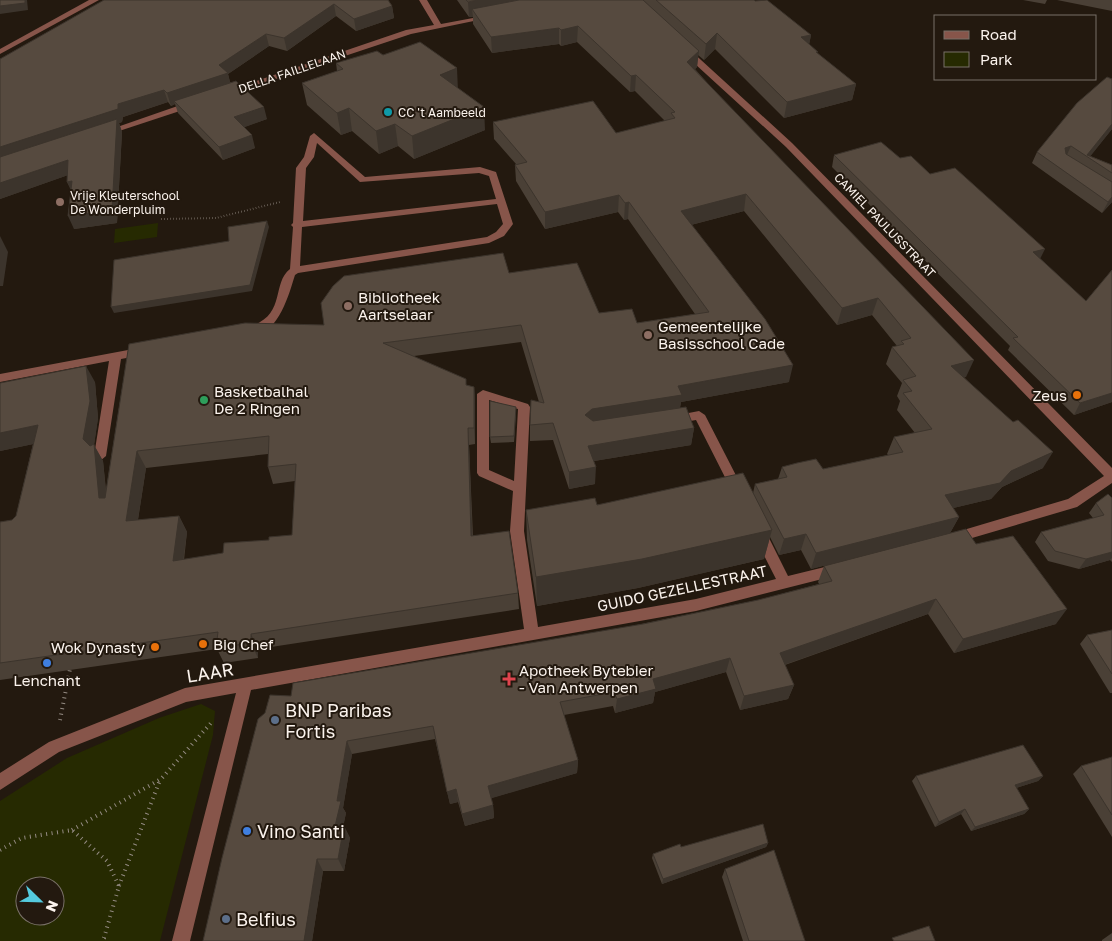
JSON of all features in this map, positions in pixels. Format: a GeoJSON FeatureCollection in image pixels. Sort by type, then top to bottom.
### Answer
{"type":"FeatureCollection","features":[{"type":"Feature","properties":{"kind":"street"},"geometry":{"type":"LineString","coordinates":[[0,52],[95,0]]}},
{"type":"Feature","properties":{"kind":"street"},"geometry":{"type":"LineString","coordinates":[[423,0],[439,26]]}},
{"type":"Feature","properties":{"kind":"street","name":"DELLA FAILLELAAN"},"geometry":{"type":"LineString","coordinates":[[223,94],[375,43],[439,26],[496,16]]}},
{"type":"Feature","properties":{"kind":"street","name":"CAMIEL PAULUSSTRAAT"},"geometry":{"type":"LineString","coordinates":[[679,45],[789,145],[1112,476]]}},
{"type":"Feature","properties":{"kind":"street"},"geometry":{"type":"LineString","coordinates":[[93,137],[205,100]]}},
{"type":"Feature","properties":{"kind":"street"},"geometry":{"type":"LineString","coordinates":[[244,332],[263,328],[275,316],[290,274],[295,270],[489,240],[505,230],[508,224],[493,174],[480,170],[363,180],[314,136],[309,157],[301,168],[296,225],[295,270]]}},
{"type":"Feature","properties":{"kind":"street"},"geometry":{"type":"LineString","coordinates":[[296,225],[502,201]]}},
{"type":"Feature","properties":{"kind":"street"},"geometry":{"type":"LineString","coordinates":[[0,378],[158,348]]}},
{"type":"Feature","properties":{"kind":"street"},"geometry":{"type":"LineString","coordinates":[[100,456],[116,356]]}},
{"type":"Feature","properties":{"kind":"street"},"geometry":{"type":"LineString","coordinates":[[520,489],[483,473],[483,394],[524,407],[520,489],[517,531],[532,635]]}},
{"type":"Feature","properties":{"kind":"street"},"geometry":{"type":"LineString","coordinates":[[660,422],[699,415],[744,503]]}},
{"type":"Feature","properties":{"kind":"street"},"geometry":{"type":"LineString","coordinates":[[944,542],[1072,503],[1112,476]]}},
{"type":"Feature","properties":{"kind":"street"},"geometry":{"type":"LineString","coordinates":[[754,521],[785,583]]}},
{"type":"Feature","properties":{"kind":"street","name":"GUIDO GEZELLESTRAAT"},"geometry":{"type":"LineString","coordinates":[[245,686],[696,605],[852,566]]}},
{"type":"Feature","properties":{"kind":"street","name":"LAAR"},"geometry":{"type":"LineString","coordinates":[[0,782],[54,747],[185,695],[245,686],[181,941]]}},
{"type":"Feature","properties":{"kind":"path"},"geometry":{"type":"LineString","coordinates":[[161,219],[223,217],[263,204],[280,202]]}},
{"type":"Feature","properties":{"kind":"path"},"geometry":{"type":"LineString","coordinates":[[54,747],[70,669]]}},
{"type":"Feature","properties":{"kind":"path"},"geometry":{"type":"LineString","coordinates":[[0,850],[22,838],[72,830],[160,779],[214,720]]}},
{"type":"Feature","properties":{"kind":"path"},"geometry":{"type":"LineString","coordinates":[[101,941],[104,938],[119,886],[160,779]]}},
{"type":"Feature","properties":{"kind":"path"},"geometry":{"type":"LineString","coordinates":[[72,830],[108,861],[119,886]]}},
{"type":"Feature","properties":{"kind":"green space"},"geometry":{"type":"Polygon","coordinates":[[[158,223],[157,237],[114,243],[115,229],[158,223]]]}},
{"type":"Feature","properties":{"kind":"green space"},"geometry":{"type":"Polygon","coordinates":[[[201,704],[215,711],[213,735],[160,941],[0,941],[0,801],[67,758],[159,718],[201,704]]]}},
{"type":"Feature","properties":{"kind":"building"},"geometry":{"type":"Polygon","coordinates":[[[0,0],[25,0],[25,3],[0,6],[0,0]]]}},
{"type":"Feature","properties":{"kind":"building"},"geometry":{"type":"Polygon","coordinates":[[[104,0],[388,0],[392,6],[354,19],[334,4],[284,38],[266,34],[219,65],[228,73],[167,93],[164,90],[118,104],[118,109],[0,147],[0,59],[104,0]]]}},
{"type":"Feature","properties":{"kind":"building"},"geometry":{"type":"Polygon","coordinates":[[[519,0],[643,0],[699,51],[687,62],[974,360],[951,366],[1013,422],[1018,420],[1053,452],[1011,471],[1000,483],[945,495],[959,517],[816,553],[806,534],[784,539],[755,484],[787,477],[782,467],[797,463],[816,459],[823,469],[903,452],[894,437],[932,429],[903,393],[912,391],[903,380],[916,376],[892,347],[904,344],[901,341],[911,338],[878,298],[842,308],[746,194],[681,211],[765,319],[793,365],[678,386],[682,395],[592,409],[585,415],[593,421],[686,407],[694,428],[588,446],[596,467],[569,472],[553,423],[530,425],[531,400],[544,403],[521,325],[383,343],[466,379],[466,385],[474,387],[474,428],[468,428],[471,536],[509,531],[518,593],[251,634],[251,643],[216,648],[218,632],[0,663],[0,522],[12,520],[16,516],[38,425],[0,433],[0,383],[86,366],[90,401],[83,439],[90,446],[94,444],[99,498],[105,498],[129,344],[245,323],[324,325],[321,303],[333,286],[344,276],[503,253],[509,273],[577,263],[599,313],[632,309],[637,323],[709,312],[629,202],[625,203],[619,195],[545,212],[515,165],[527,162],[493,122],[593,101],[616,133],[675,118],[671,113],[675,112],[636,75],[631,76],[578,26],[561,30],[559,28],[491,37],[472,9],[519,0]],[[269,436],[137,451],[126,521],[179,516],[173,561],[223,553],[224,543],[269,540],[269,537],[292,535],[296,464],[268,467],[269,436]]]}},
{"type":"Feature","properties":{"kind":"building"},"geometry":{"type":"Polygon","coordinates":[[[656,0],[767,0],[811,35],[801,37],[818,52],[816,52],[856,84],[787,102],[717,33],[706,44],[656,0]]]}},
{"type":"Feature","properties":{"kind":"building","name":"CC 't Aambeeld"},"geometry":{"type":"Polygon","coordinates":[[[420,42],[457,68],[440,75],[484,107],[412,136],[395,124],[376,131],[349,108],[337,113],[302,83],[343,69],[336,63],[377,51],[383,55],[420,42]]]}},
{"type":"Feature","properties":{"kind":"building"},"geometry":{"type":"Polygon","coordinates":[[[1107,77],[1112,79],[1112,124],[1087,155],[1112,165],[1112,173],[1071,146],[1065,148],[1066,154],[1112,182],[1112,197],[1108,202],[1037,152],[1077,103],[1107,77]]]}},
{"type":"Feature","properties":{"kind":"building"},"geometry":{"type":"Polygon","coordinates":[[[236,81],[264,107],[234,117],[252,135],[219,147],[174,101],[236,81]]]}},
{"type":"Feature","properties":{"kind":"building"},"geometry":{"type":"Polygon","coordinates":[[[117,119],[112,210],[68,216],[72,181],[67,182],[68,160],[0,183],[0,157],[117,119]]]}},
{"type":"Feature","properties":{"kind":"building"},"geometry":{"type":"Polygon","coordinates":[[[881,142],[900,158],[911,156],[930,174],[955,168],[1045,249],[1033,252],[1086,301],[1112,270],[1112,393],[1080,403],[1013,338],[1018,337],[834,155],[881,142]]]}},
{"type":"Feature","properties":{"kind":"building"},"geometry":{"type":"Polygon","coordinates":[[[267,221],[250,285],[111,307],[114,260],[229,241],[228,227],[267,221]]]}},
{"type":"Feature","properties":{"kind":"building"},"geometry":{"type":"Polygon","coordinates":[[[490,401],[516,407],[514,436],[490,437],[490,401]]]}},
{"type":"Feature","properties":{"kind":"building"},"geometry":{"type":"Polygon","coordinates":[[[743,473],[772,530],[642,559],[536,577],[526,510],[595,498],[597,505],[743,473]]]}},
{"type":"Feature","properties":{"kind":"building"},"geometry":{"type":"Polygon","coordinates":[[[1108,494],[1112,498],[1112,552],[1086,559],[1055,551],[1041,532],[1104,515],[1096,503],[1108,494]]]}},
{"type":"Feature","properties":{"kind":"building"},"geometry":{"type":"Polygon","coordinates":[[[966,529],[976,544],[1013,536],[1067,609],[963,639],[936,599],[780,653],[794,685],[744,696],[730,658],[653,679],[656,689],[617,699],[614,692],[560,702],[578,760],[488,786],[493,805],[462,814],[456,789],[447,792],[433,726],[347,741],[337,801],[341,801],[335,826],[344,826],[338,859],[317,859],[304,941],[203,941],[222,858],[258,719],[265,713],[270,695],[291,696],[293,683],[643,624],[758,600],[832,581],[824,566],[966,529]]]}},
{"type":"Feature","properties":{"kind":"building"},"geometry":{"type":"Polygon","coordinates":[[[1112,630],[1112,674],[1087,635],[1112,630]]]}},
{"type":"Feature","properties":{"kind":"building"},"geometry":{"type":"Polygon","coordinates":[[[1023,745],[1043,776],[1015,785],[1029,809],[975,827],[965,809],[939,822],[916,776],[1023,745]]]}},
{"type":"Feature","properties":{"kind":"building"},"geometry":{"type":"Polygon","coordinates":[[[1112,757],[1112,815],[1081,766],[1112,757]]]}},
{"type":"Feature","properties":{"kind":"building"},"geometry":{"type":"Polygon","coordinates":[[[763,824],[768,843],[663,879],[653,854],[680,844],[681,847],[763,824]]]}},
{"type":"Feature","properties":{"kind":"building"},"geometry":{"type":"Polygon","coordinates":[[[774,850],[805,941],[749,941],[725,869],[774,850]]]}},
{"type":"Feature","properties":{"kind":"building"},"geometry":{"type":"Polygon","coordinates":[[[929,926],[935,941],[894,941],[892,938],[929,926]]]}},
{"type":"Feature","properties":{"kind":"place","name":"CC 't Aambeeld"},"geometry":{"type":"Point","coordinates":[388,112]}},
{"type":"Feature","properties":{"kind":"place","name":"Vrije Kleuterschool De Wonderpluim"},"geometry":{"type":"Point","coordinates":[60,202]}},
{"type":"Feature","properties":{"kind":"place","name":"Bibliotheek Aartselaar"},"geometry":{"type":"Point","coordinates":[348,306]}},
{"type":"Feature","properties":{"kind":"place","name":"Gemeentelijke Basisschool Cade"},"geometry":{"type":"Point","coordinates":[648,335]}},
{"type":"Feature","properties":{"kind":"place","name":"Zeus"},"geometry":{"type":"Point","coordinates":[1077,395]}},
{"type":"Feature","properties":{"kind":"place","name":"Basketbalhal De 2 Ringen"},"geometry":{"type":"Point","coordinates":[204,400]}},
{"type":"Feature","properties":{"kind":"place","name":"Big Chef"},"geometry":{"type":"Point","coordinates":[203,644]}},
{"type":"Feature","properties":{"kind":"place","name":"Wok Dynasty"},"geometry":{"type":"Point","coordinates":[155,647]}},
{"type":"Feature","properties":{"kind":"place","name":"Lenchant"},"geometry":{"type":"Point","coordinates":[47,663]}},
{"type":"Feature","properties":{"kind":"place","name":"Apotheek Bytebier - Van Antwerpen"},"geometry":{"type":"Point","coordinates":[509,679]}},
{"type":"Feature","properties":{"kind":"place","name":"BNP Paribas Fortis"},"geometry":{"type":"Point","coordinates":[275,720]}},
{"type":"Feature","properties":{"kind":"place","name":"Vino Santi"},"geometry":{"type":"Point","coordinates":[247,831]}},
{"type":"Feature","properties":{"kind":"place","name":"Belfius"},"geometry":{"type":"Point","coordinates":[226,919]}}]}
